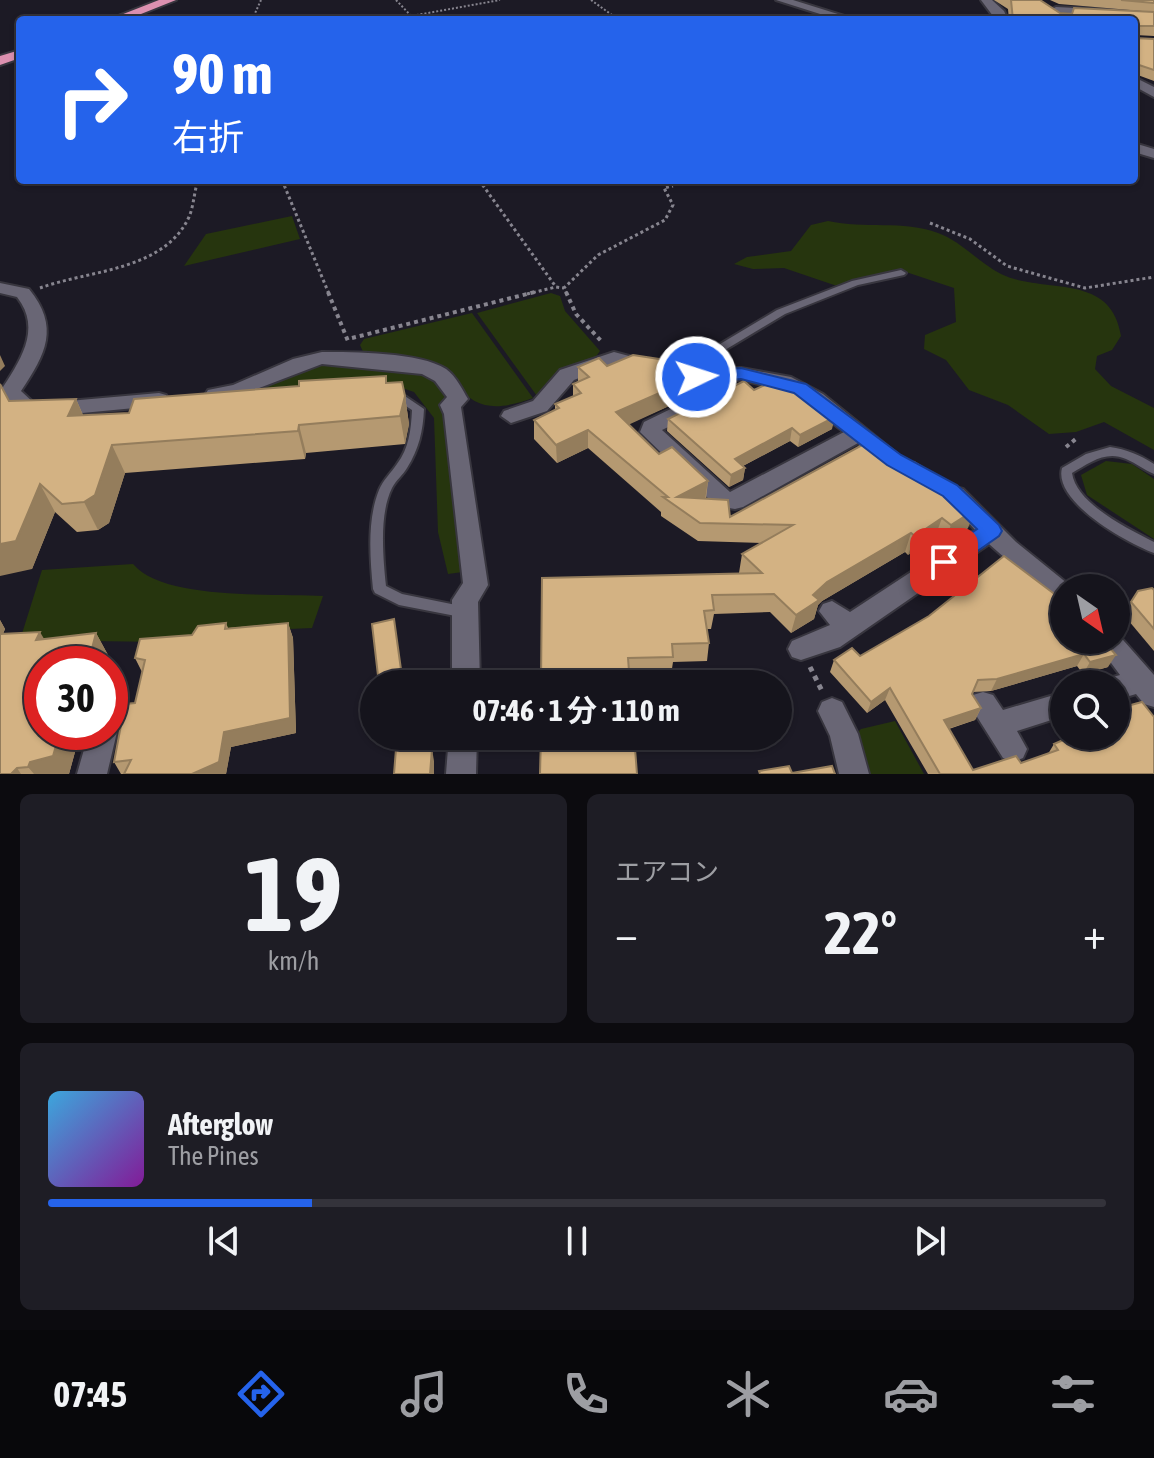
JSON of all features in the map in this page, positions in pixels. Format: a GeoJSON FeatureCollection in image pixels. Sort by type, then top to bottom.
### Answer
{"type":"FeatureCollection","features":[{"type":"Feature","properties":{"kind":"highway"},"geometry":{"type":"LineString","coordinates":[[125,16],[170,0]]}},
{"type":"Feature","properties":{"kind":"street"},"geometry":{"type":"LineString","coordinates":[[781,0],[837,16]]}},
{"type":"Feature","properties":{"kind":"street"},"geometry":{"type":"LineString","coordinates":[[986,0],[1001,16]]}},
{"type":"Feature","properties":{"kind":"street"},"geometry":{"type":"LineString","coordinates":[[1077,0],[1084,11]]}},
{"type":"Feature","properties":{"kind":"street"},"geometry":{"type":"LineString","coordinates":[[1143,0],[1154,14]]}},
{"type":"Feature","properties":{"kind":"street"},"geometry":{"type":"LineString","coordinates":[[1060,16],[1050,8],[1154,14]]}},
{"type":"Feature","properties":{"kind":"street"},"geometry":{"type":"LineString","coordinates":[[0,288],[23,293],[38,315],[40,324],[29,366],[10,392],[30,411],[129,402],[185,401],[236,393],[314,359],[348,350],[437,372],[458,399],[450,405],[454,414],[476,585],[465,600],[466,670]]}},
{"type":"Feature","properties":{"kind":"street"},"geometry":{"type":"LineString","coordinates":[[511,416],[540,406],[567,375],[614,358],[696,377],[741,374],[784,382],[816,399],[858,434],[905,465]]}},
{"type":"Feature","properties":{"kind":"street"},"geometry":{"type":"LineString","coordinates":[[696,377],[690,408],[651,427],[651,432],[724,500],[735,501],[858,434]]}},
{"type":"Feature","properties":{"kind":"street"},"geometry":{"type":"LineString","coordinates":[[939,483],[1018,558],[1050,584]]}},
{"type":"Feature","properties":{"kind":"street"},"geometry":{"type":"LineString","coordinates":[[801,649],[831,639],[840,619],[912,571],[991,531]]}},
{"type":"Feature","properties":{"kind":"street"},"geometry":{"type":"LineString","coordinates":[[1116,654],[1137,688]]}},
{"type":"Feature","properties":{"kind":"street"},"geometry":{"type":"LineString","coordinates":[[1013,749],[990,714],[1050,706]]}},
{"type":"Feature","properties":{"kind":"street"},"geometry":{"type":"LineString","coordinates":[[832,711],[844,734],[854,774]]}},
{"type":"Feature","properties":{"kind":"street"},"geometry":{"type":"LineString","coordinates":[[92,774],[98,750]]}},
{"type":"Feature","properties":{"kind":"street"},"geometry":{"type":"LineString","coordinates":[[461,774],[462,750]]}},
{"type":"Feature","properties":{"kind":"lane"},"geometry":{"type":"LineString","coordinates":[[696,377],[694,364],[759,322],[855,283],[901,273]]}},
{"type":"Feature","properties":{"kind":"lane"},"geometry":{"type":"LineString","coordinates":[[380,392],[393,392],[418,409],[416,443],[386,486],[379,512],[377,567],[380,589],[399,599],[466,612]]}},
{"type":"Feature","properties":{"kind":"lane"},"geometry":{"type":"LineString","coordinates":[[185,401],[256,400]]}},
{"type":"Feature","properties":{"kind":"lane"},"geometry":{"type":"LineString","coordinates":[[1154,470],[1126,452],[1113,450],[1094,454],[1066,471],[1064,479],[1069,491],[1099,515],[1154,548]]}},
{"type":"Feature","properties":{"kind":"path"},"geometry":{"type":"LineString","coordinates":[[396,0],[411,16],[500,0]]}},
{"type":"Feature","properties":{"kind":"path"},"geometry":{"type":"LineString","coordinates":[[591,0],[613,16]]}},
{"type":"Feature","properties":{"kind":"path"},"geometry":{"type":"LineString","coordinates":[[23,293],[72,276],[126,267],[149,257],[178,232],[189,217],[197,184]]}},
{"type":"Feature","properties":{"kind":"path"},"geometry":{"type":"LineString","coordinates":[[284,184],[348,350],[556,287],[564,288]]}},
{"type":"Feature","properties":{"kind":"path"},"geometry":{"type":"LineString","coordinates":[[482,184],[556,287]]}},
{"type":"Feature","properties":{"kind":"path"},"geometry":{"type":"LineString","coordinates":[[564,288],[598,255],[665,220],[673,205],[664,188],[673,186]]}},
{"type":"Feature","properties":{"kind":"path"},"geometry":{"type":"LineString","coordinates":[[930,223],[970,239],[1007,266],[1085,288],[1154,277]]}},
{"type":"Feature","properties":{"kind":"path"},"geometry":{"type":"LineString","coordinates":[[564,288],[576,314],[614,358]]}},
{"type":"Feature","properties":{"kind":"path"},"geometry":{"type":"LineString","coordinates":[[1066,447],[1077,438]]}},
{"type":"Feature","properties":{"kind":"path"},"geometry":{"type":"LineString","coordinates":[[801,649],[832,711]]}},
{"type":"Feature","properties":{"kind":"green space"},"geometry":{"type":"Polygon","coordinates":[[[292,216],[300,239],[184,266],[206,234],[292,216]]]}},
{"type":"Feature","properties":{"kind":"green space"},"geometry":{"type":"Polygon","coordinates":[[[828,221],[925,229],[954,241],[1001,274],[1018,280],[1073,288],[1090,293],[1104,302],[1115,316],[1121,336],[1112,350],[1097,356],[1095,369],[1111,386],[1154,408],[1154,450],[1104,422],[1076,432],[1049,434],[1008,405],[969,390],[946,360],[924,349],[925,335],[956,322],[954,288],[897,269],[837,286],[784,268],[753,269],[734,264],[747,257],[791,251],[811,225],[828,221]]]}},
{"type":"Feature","properties":{"kind":"green space"},"geometry":{"type":"Polygon","coordinates":[[[551,293],[560,296],[565,311],[600,351],[594,359],[558,373],[537,396],[477,313],[551,293]]]}},
{"type":"Feature","properties":{"kind":"green space"},"geometry":{"type":"Polygon","coordinates":[[[472,313],[533,398],[511,405],[481,404],[472,400],[456,383],[365,356],[360,345],[364,339],[472,313]]]}},
{"type":"Feature","properties":{"kind":"green space"},"geometry":{"type":"Polygon","coordinates":[[[315,363],[438,377],[453,399],[470,571],[448,574],[438,532],[434,418],[414,392],[396,386],[240,396],[315,363]]]}},
{"type":"Feature","properties":{"kind":"green space"},"geometry":{"type":"Polygon","coordinates":[[[1106,461],[1132,464],[1154,479],[1154,539],[1087,495],[1081,475],[1106,461]]]}},
{"type":"Feature","properties":{"kind":"green space"},"geometry":{"type":"Polygon","coordinates":[[[133,564],[148,576],[194,590],[323,596],[312,628],[199,633],[163,642],[20,640],[42,570],[133,564]]]}},
{"type":"Feature","properties":{"kind":"green space"},"geometry":{"type":"Polygon","coordinates":[[[895,721],[924,774],[867,774],[853,737],[861,729],[895,721]]]}},
{"type":"Feature","properties":{"kind":"building"},"geometry":{"type":"Polygon","coordinates":[[[1011,0],[1040,0],[1060,13],[1072,14],[1074,8],[1154,12],[1154,26],[1138,26],[1138,16],[1013,16],[1011,0]]]}},
{"type":"Feature","properties":{"kind":"building"},"geometry":{"type":"Polygon","coordinates":[[[1121,0],[1154,0],[1154,3],[1121,0]]]}},
{"type":"Feature","properties":{"kind":"building"},"geometry":{"type":"Polygon","coordinates":[[[1138,38],[1154,39],[1154,70],[1139,65],[1138,38]]]}},
{"type":"Feature","properties":{"kind":"building"},"geometry":{"type":"Polygon","coordinates":[[[633,355],[659,359],[681,378],[680,384],[616,412],[659,454],[672,447],[708,481],[677,497],[728,500],[730,517],[875,438],[909,465],[914,462],[924,468],[976,509],[951,525],[942,518],[915,536],[911,533],[827,582],[813,595],[819,600],[796,615],[774,594],[712,595],[714,610],[704,611],[709,643],[672,644],[673,657],[628,658],[629,670],[541,670],[542,578],[762,573],[742,554],[793,525],[700,523],[663,497],[668,497],[588,430],[556,445],[534,420],[559,408],[555,404],[581,393],[573,384],[589,377],[578,367],[599,358],[607,366],[633,355]]]}},
{"type":"Feature","properties":{"kind":"building"},"geometry":{"type":"Polygon","coordinates":[[[386,376],[386,383],[402,382],[405,396],[400,416],[299,425],[298,431],[112,445],[95,495],[84,502],[62,504],[40,484],[16,541],[0,544],[0,384],[9,401],[76,399],[68,416],[129,413],[134,399],[299,386],[299,381],[386,376]]]}},
{"type":"Feature","properties":{"kind":"building"},"geometry":{"type":"Polygon","coordinates":[[[776,380],[803,392],[835,417],[800,435],[792,428],[735,459],[745,468],[731,475],[668,419],[744,381],[754,390],[776,380]]]}},
{"type":"Feature","properties":{"kind":"building"},"geometry":{"type":"Polygon","coordinates":[[[1004,556],[1050,591],[1050,654],[1084,654],[997,679],[978,680],[972,694],[981,708],[944,720],[973,770],[1016,756],[1021,763],[1058,750],[1130,750],[1130,705],[1142,702],[1154,717],[1154,774],[940,774],[890,688],[871,702],[834,660],[852,648],[860,656],[929,616],[1004,556]]]}},
{"type":"Feature","properties":{"kind":"building"},"geometry":{"type":"Polygon","coordinates":[[[1152,588],[1154,629],[1131,602],[1138,591],[1152,588]]]}},
{"type":"Feature","properties":{"kind":"building"},"geometry":{"type":"Polygon","coordinates":[[[394,619],[401,670],[377,670],[372,624],[394,619]]]}},
{"type":"Feature","properties":{"kind":"building"},"geometry":{"type":"Polygon","coordinates":[[[226,623],[225,629],[288,623],[290,718],[224,732],[219,762],[192,774],[124,774],[131,760],[114,762],[116,750],[128,750],[128,704],[135,703],[145,660],[135,658],[140,639],[192,635],[198,626],[226,623]]]}},
{"type":"Feature","properties":{"kind":"building"},"geometry":{"type":"Polygon","coordinates":[[[40,632],[36,640],[96,633],[93,646],[24,646],[24,750],[55,750],[53,756],[30,762],[28,767],[17,768],[11,774],[0,774],[0,634],[40,632]]]}},
{"type":"Feature","properties":{"kind":"building"},"geometry":{"type":"Polygon","coordinates":[[[1084,654],[1116,655],[1090,662],[1084,654]]]}},
{"type":"Feature","properties":{"kind":"building"},"geometry":{"type":"Polygon","coordinates":[[[396,750],[432,750],[430,774],[394,774],[396,750]]]}},
{"type":"Feature","properties":{"kind":"building"},"geometry":{"type":"Polygon","coordinates":[[[541,750],[635,750],[637,774],[540,774],[541,750]]]}},
{"type":"Feature","properties":{"kind":"building"},"geometry":{"type":"Polygon","coordinates":[[[789,766],[792,773],[832,766],[835,774],[760,774],[759,771],[789,766]]]}},
{"type":"Feature","properties":{"kind":"route"},"geometry":{"type":"LineString","coordinates":[[696,377],[741,374],[800,388],[894,460],[950,490],[991,531],[944,562]]}}]}
